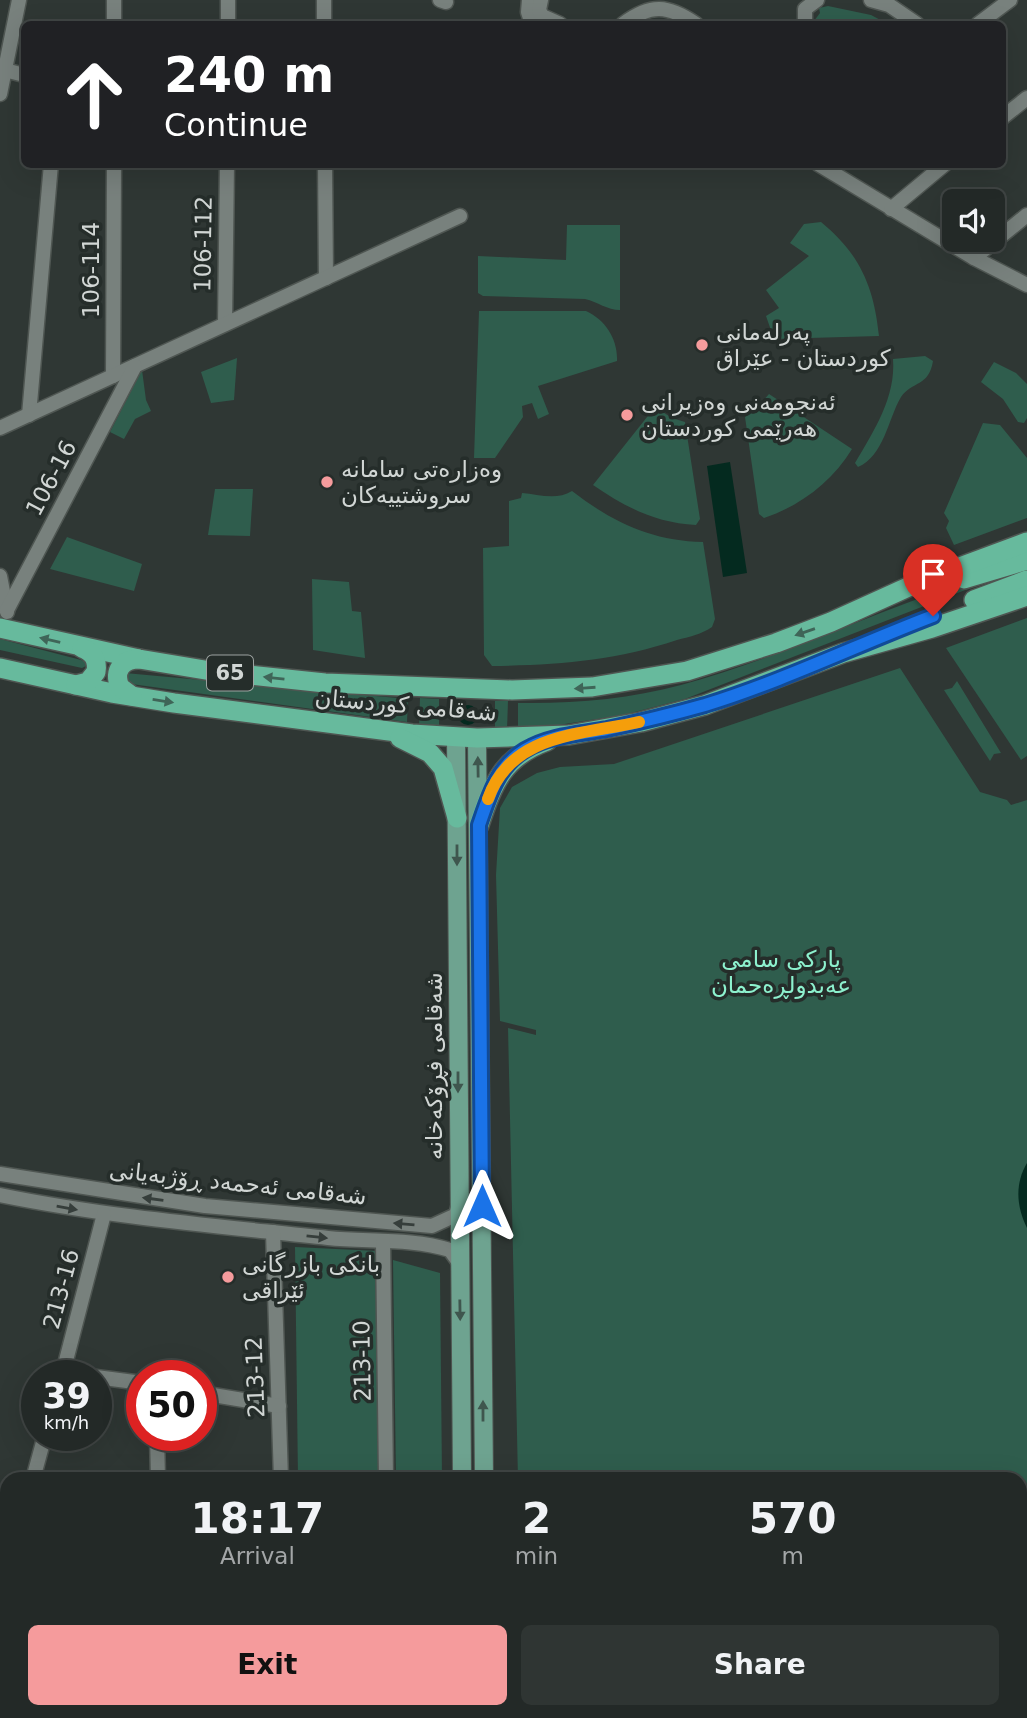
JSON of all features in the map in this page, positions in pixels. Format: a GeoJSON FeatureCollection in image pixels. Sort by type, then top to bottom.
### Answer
{"type":"FeatureCollection","features":[{"type":"Feature","properties":{"kind":"highway","name":"شەقامی کوردستان"},"geometry":{"type":"LineString","coordinates":[[831,622],[917,583],[1027,542]]}},
{"type":"Feature","properties":{"kind":"highway","name":"شەقامی کوردستان"},"geometry":{"type":"LineString","coordinates":[[3,620],[81,648],[211,671],[325,683],[488,690],[580,688],[687,671],[1027,559]]}},
{"type":"Feature","properties":{"kind":"highway","name":"شەقامی کوردستان"},"geometry":{"type":"LineString","coordinates":[[0,668],[134,696],[387,731],[477,738],[569,735],[641,722],[705,705],[1027,580]]}},
{"type":"Feature","properties":{"kind":"highway","name":"شەقامی کوردستان"},"geometry":{"type":"LineString","coordinates":[[843,653],[932,628],[1027,596]]}},
{"type":"Feature","properties":{"kind":"highway"},"geometry":{"type":"LineString","coordinates":[[76,685],[88,682],[96,672],[96,659],[92,653],[81,648]]}},
{"type":"Feature","properties":{"kind":"highway"},"geometry":{"type":"LineString","coordinates":[[134,696],[123,692],[117,676],[122,664],[139,659]]}},
{"type":"Feature","properties":{"kind":"highway"},"geometry":{"type":"LineString","coordinates":[[387,731],[430,753],[443,768],[457,818]]}},
{"type":"Feature","properties":{"kind":"highway"},"geometry":{"type":"LineString","coordinates":[[479,825],[492,786],[513,760],[525,750],[569,735]]}},
{"type":"Feature","properties":{"kind":"main road","name":"شەقامی فڕۆکەخانە"},"geometry":{"type":"LineString","coordinates":[[456,737],[462,1472]]}},
{"type":"Feature","properties":{"kind":"main road","name":"شەقامی فڕۆکەخانە"},"geometry":{"type":"LineString","coordinates":[[477,738],[484,1472]]}},
{"type":"Feature","properties":{"kind":"street"},"geometry":{"type":"LineString","coordinates":[[0,94],[19,0]]}},
{"type":"Feature","properties":{"kind":"street"},"geometry":{"type":"LineString","coordinates":[[114,0],[114,21]]}},
{"type":"Feature","properties":{"kind":"street"},"geometry":{"type":"LineString","coordinates":[[228,0],[228,21]]}},
{"type":"Feature","properties":{"kind":"street"},"geometry":{"type":"LineString","coordinates":[[324,0],[324,21]]}},
{"type":"Feature","properties":{"kind":"street"},"geometry":{"type":"LineString","coordinates":[[529,0],[528,12],[532,21]]}},
{"type":"Feature","properties":{"kind":"street"},"geometry":{"type":"LineString","coordinates":[[541,0],[539,10],[542,16],[553,21]]}},
{"type":"Feature","properties":{"kind":"street"},"geometry":{"type":"LineString","coordinates":[[805,21],[805,9],[817,0]]}},
{"type":"Feature","properties":{"kind":"street"},"geometry":{"type":"LineString","coordinates":[[876,0],[913,21]]}},
{"type":"Feature","properties":{"kind":"street"},"geometry":{"type":"LineString","coordinates":[[982,21],[1010,0]]}},
{"type":"Feature","properties":{"kind":"street"},"geometry":{"type":"LineString","coordinates":[[628,21],[650,9],[673,10],[691,21]]}},
{"type":"Feature","properties":{"kind":"street"},"geometry":{"type":"LineString","coordinates":[[5,71],[21,74]]}},
{"type":"Feature","properties":{"kind":"street"},"geometry":{"type":"LineString","coordinates":[[1006,115],[1027,98]]}},
{"type":"Feature","properties":{"kind":"street"},"geometry":{"type":"LineString","coordinates":[[30,415],[51,168]]}},
{"type":"Feature","properties":{"kind":"street","name":"106-114"},"geometry":{"type":"LineString","coordinates":[[113,376],[114,168]]}},
{"type":"Feature","properties":{"kind":"street","name":"106-112"},"geometry":{"type":"LineString","coordinates":[[225,324],[227,168]]}},
{"type":"Feature","properties":{"kind":"street"},"geometry":{"type":"LineString","coordinates":[[325,168],[326,278]]}},
{"type":"Feature","properties":{"kind":"street"},"geometry":{"type":"LineString","coordinates":[[824,168],[974,258],[1027,285]]}},
{"type":"Feature","properties":{"kind":"street"},"geometry":{"type":"LineString","coordinates":[[891,209],[940,168]]}},
{"type":"Feature","properties":{"kind":"street"},"geometry":{"type":"LineString","coordinates":[[974,258],[1027,215]]}},
{"type":"Feature","properties":{"kind":"street"},"geometry":{"type":"LineString","coordinates":[[0,428],[460,216]]}},
{"type":"Feature","properties":{"kind":"street","name":"106-16"},"geometry":{"type":"LineString","coordinates":[[3,620],[135,366]]}},
{"type":"Feature","properties":{"kind":"street"},"geometry":{"type":"LineString","coordinates":[[0,576],[3,620]]}},
{"type":"Feature","properties":{"kind":"street","name":"شەقامی ئەحمەد ڕۆژبەیانی"},"geometry":{"type":"LineString","coordinates":[[0,1174],[182,1203],[438,1225]]}},
{"type":"Feature","properties":{"kind":"street","name":"شەقامی ئەحمەد ڕۆژبەیانی"},"geometry":{"type":"LineString","coordinates":[[0,1195],[104,1214],[438,1246]]}},
{"type":"Feature","properties":{"kind":"street"},"geometry":{"type":"LineString","coordinates":[[459,1202],[456,1215],[438,1225],[445,1238],[438,1246],[450,1250],[460,1265]]}},
{"type":"Feature","properties":{"kind":"street"},"geometry":{"type":"LineString","coordinates":[[181,1222],[182,1203]]}},
{"type":"Feature","properties":{"kind":"street","name":"213-16"},"geometry":{"type":"LineString","coordinates":[[66,1360],[104,1214]]}},
{"type":"Feature","properties":{"kind":"street","name":"213-12"},"geometry":{"type":"LineString","coordinates":[[273,1232],[281,1472]]}},
{"type":"Feature","properties":{"kind":"street","name":"213-10"},"geometry":{"type":"LineString","coordinates":[[383,1242],[386,1472]]}},
{"type":"Feature","properties":{"kind":"street"},"geometry":{"type":"LineString","coordinates":[[217,1396],[278,1406]]}},
{"type":"Feature","properties":{"kind":"street"},"geometry":{"type":"LineString","coordinates":[[35,1472],[41,1451]]}},
{"type":"Feature","properties":{"kind":"street"},"geometry":{"type":"LineString","coordinates":[[157,1451],[158,1472]]}},
{"type":"Feature","properties":{"kind":"green space"},"geometry":{"type":"Polygon","coordinates":[[[828,6],[871,15],[882,21],[814,21],[820,13],[819,8],[828,6]]]}},
{"type":"Feature","properties":{"kind":"green space"},"geometry":{"type":"Polygon","coordinates":[[[821,222],[846,246],[863,273],[873,302],[879,336],[774,339],[766,316],[779,308],[766,290],[809,256],[790,243],[804,224],[821,222]]]}},
{"type":"Feature","properties":{"kind":"green space"},"geometry":{"type":"Polygon","coordinates":[[[567,225],[620,225],[620,310],[585,299],[483,296],[478,293],[478,256],[566,260],[567,225]]]}},
{"type":"Feature","properties":{"kind":"green space"},"geometry":{"type":"Polygon","coordinates":[[[479,311],[586,311],[605,325],[613,338],[617,353],[617,361],[538,386],[549,414],[538,419],[532,403],[522,406],[523,417],[495,458],[474,458],[479,311]]]}},
{"type":"Feature","properties":{"kind":"green space"},"geometry":{"type":"Polygon","coordinates":[[[925,356],[933,361],[928,375],[901,397],[880,446],[867,462],[858,467],[855,463],[887,400],[893,359],[925,356]]]}},
{"type":"Feature","properties":{"kind":"green space"},"geometry":{"type":"Polygon","coordinates":[[[237,358],[234,400],[211,403],[201,372],[237,358]]]}},
{"type":"Feature","properties":{"kind":"green space"},"geometry":{"type":"Polygon","coordinates":[[[994,362],[1016,373],[1027,384],[1027,418],[1024,423],[1018,422],[1003,399],[981,382],[994,362]]]}},
{"type":"Feature","properties":{"kind":"green space"},"geometry":{"type":"Polygon","coordinates":[[[142,370],[146,400],[151,411],[135,419],[124,439],[110,432],[142,370]]]}},
{"type":"Feature","properties":{"kind":"green space"},"geometry":{"type":"Polygon","coordinates":[[[769,394],[852,449],[835,472],[814,491],[790,507],[764,518],[759,514],[745,417],[769,394]]]}},
{"type":"Feature","properties":{"kind":"green space"},"geometry":{"type":"Polygon","coordinates":[[[655,407],[672,418],[685,422],[700,519],[696,525],[654,517],[617,500],[593,485],[655,407]]]}},
{"type":"Feature","properties":{"kind":"green space"},"geometry":{"type":"Polygon","coordinates":[[[983,423],[1000,425],[1027,458],[1027,518],[954,545],[946,528],[949,521],[944,513],[983,423]]]}},
{"type":"Feature","properties":{"kind":"green space"},"geometry":{"type":"Polygon","coordinates":[[[215,489],[253,489],[250,536],[208,535],[215,489]]]}},
{"type":"Feature","properties":{"kind":"green space"},"geometry":{"type":"Polygon","coordinates":[[[572,491],[602,512],[633,528],[667,538],[703,542],[715,619],[712,627],[704,632],[631,653],[563,663],[492,666],[484,655],[483,548],[509,546],[509,501],[521,498],[522,493],[560,496],[572,491]]]}},
{"type":"Feature","properties":{"kind":"green space"},"geometry":{"type":"Polygon","coordinates":[[[67,537],[142,564],[134,591],[50,569],[67,537]]]}},
{"type":"Feature","properties":{"kind":"green space"},"geometry":{"type":"Polygon","coordinates":[[[1027,566],[685,699],[623,715],[552,726],[518,728],[518,703],[600,700],[681,685],[772,655],[933,593],[1027,566]]]}},
{"type":"Feature","properties":{"kind":"green space"},"geometry":{"type":"Polygon","coordinates":[[[312,579],[349,582],[352,611],[361,612],[365,658],[313,650],[312,579]]]}},
{"type":"Feature","properties":{"kind":"green space"},"geometry":{"type":"Polygon","coordinates":[[[1027,618],[1027,756],[1021,760],[946,648],[1027,618]]]}},
{"type":"Feature","properties":{"kind":"green space"},"geometry":{"type":"Polygon","coordinates":[[[0,639],[85,661],[86,666],[82,668],[0,650],[0,639]]]}},
{"type":"Feature","properties":{"kind":"green space","name":"پارکی سامی عەبدولڕەحمان"},"geometry":{"type":"Polygon","coordinates":[[[900,668],[980,792],[1007,800],[1011,805],[1027,800],[1027,1472],[518,1472],[508,1028],[536,1035],[536,1030],[500,1021],[496,875],[500,808],[512,787],[537,773],[560,767],[614,764],[900,668]]]}},
{"type":"Feature","properties":{"kind":"green space"},"geometry":{"type":"Polygon","coordinates":[[[125,673],[408,699],[407,722],[124,683],[125,673]]]}},
{"type":"Feature","properties":{"kind":"green space"},"geometry":{"type":"Polygon","coordinates":[[[957,681],[1001,753],[994,754],[990,761],[944,690],[952,688],[957,681]]]}},
{"type":"Feature","properties":{"kind":"green space"},"geometry":{"type":"Polygon","coordinates":[[[420,698],[439,699],[439,728],[419,726],[420,698]]]}},
{"type":"Feature","properties":{"kind":"green space"},"geometry":{"type":"Polygon","coordinates":[[[495,701],[508,701],[507,730],[495,731],[495,701]]]}},
{"type":"Feature","properties":{"kind":"green space"},"geometry":{"type":"Polygon","coordinates":[[[295,1247],[377,1251],[379,1472],[298,1472],[295,1247]]]}},
{"type":"Feature","properties":{"kind":"green space"},"geometry":{"type":"Polygon","coordinates":[[[393,1260],[440,1273],[442,1472],[396,1472],[393,1260]]]}},
{"type":"Feature","properties":{"kind":"shaded area"},"geometry":{"type":"Polygon","coordinates":[[[730,462],[747,573],[723,577],[707,466],[730,462]]]}},
{"type":"Feature","properties":{"kind":"shaded area"},"geometry":{"type":"Polygon","coordinates":[[[464,705],[472,705],[478,715],[472,725],[464,725],[458,719],[458,711],[464,705]]]}},
{"type":"Feature","properties":{"kind":"shaded area"},"geometry":{"type":"Polygon","coordinates":[[[1027,1163],[1027,1228],[1018,1195],[1020,1178],[1027,1163]]]}},
{"type":"Feature","properties":{"kind":"slow traffic"},"geometry":{"type":"LineString","coordinates":[[488,799],[500,774],[525,750],[569,735],[639,722]]}},
{"type":"Feature","properties":{"kind":"place","name":"پەرلەمانی کوردستان - عێراق"},"geometry":{"type":"Point","coordinates":[702,345]}},
{"type":"Feature","properties":{"kind":"place","name":"ئەنجومەنی وەزیرانی هەرێمی کوردستان"},"geometry":{"type":"Point","coordinates":[627,415]}},
{"type":"Feature","properties":{"kind":"place","name":"وەزارەتی سامانە سروشتییەکان"},"geometry":{"type":"Point","coordinates":[327,482]}},
{"type":"Feature","properties":{"kind":"place","name":"بانکی بازرگانی ئێراقی"},"geometry":{"type":"Point","coordinates":[228,1277]}},
{"type":"Feature","properties":{"kind":"route"},"geometry":{"type":"LineString","coordinates":[[482,1206],[479,825],[492,786],[500,774],[525,750],[545,742],[641,722],[705,705],[933,616]]}}]}
